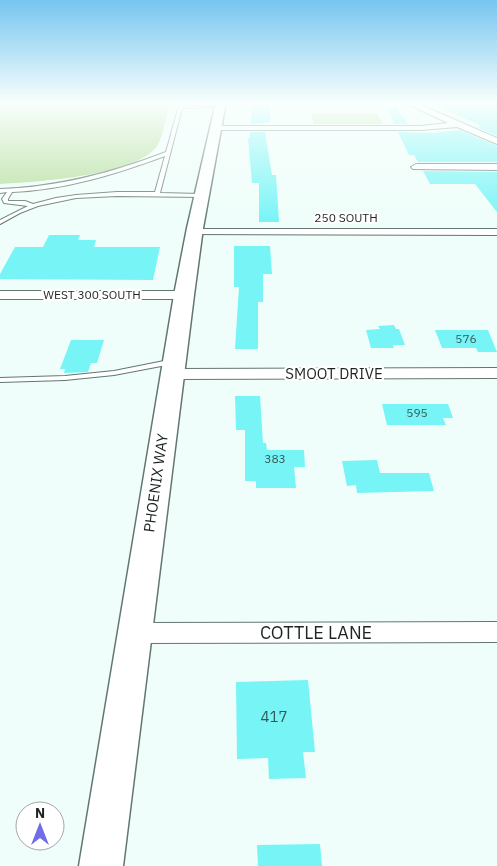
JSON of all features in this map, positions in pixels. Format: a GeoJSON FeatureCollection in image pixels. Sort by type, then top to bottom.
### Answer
{"type":"FeatureCollection","features":[{"type":"Feature","properties":{"kind":"street","name":"PHOENIX WAY"},"geometry":{"type":"LineString","coordinates":[[101,866],[184,295],[194,232],[214,142]]}},
{"type":"Feature","properties":{"kind":"street"},"geometry":{"type":"LineString","coordinates":[[416,167],[497,166]]}},
{"type":"Feature","properties":{"kind":"street","name":"250 SOUTH"},"geometry":{"type":"LineString","coordinates":[[194,232],[497,232]]}},
{"type":"Feature","properties":{"kind":"street","name":"WEST 300 SOUTH"},"geometry":{"type":"LineString","coordinates":[[0,295],[184,295]]}},
{"type":"Feature","properties":{"kind":"street","name":"SMOOT DRIVE"},"geometry":{"type":"LineString","coordinates":[[173,368],[497,373]]}},
{"type":"Feature","properties":{"kind":"street","name":"COTTLE LANE"},"geometry":{"type":"LineString","coordinates":[[135,633],[497,632]]}},
{"type":"Feature","properties":{"kind":"lane"},"geometry":{"type":"LineString","coordinates":[[157,194],[172,142]]}},
{"type":"Feature","properties":{"kind":"lane"},"geometry":{"type":"LineString","coordinates":[[0,190],[46,187],[84,181],[125,170],[168,154]]}},
{"type":"Feature","properties":{"kind":"lane"},"geometry":{"type":"LineString","coordinates":[[10,190],[3,202],[25,203],[33,206]]}},
{"type":"Feature","properties":{"kind":"lane"},"geometry":{"type":"LineString","coordinates":[[0,222],[10,215],[33,206],[62,199],[94,195],[157,194],[201,196]]}},
{"type":"Feature","properties":{"kind":"lane"},"geometry":{"type":"LineString","coordinates":[[0,215],[10,215]]}},
{"type":"Feature","properties":{"kind":"lane"},"geometry":{"type":"LineString","coordinates":[[0,380],[65,378],[173,368]]}},
{"type":"Feature","properties":{"kind":"green space"},"geometry":{"type":"Polygon","coordinates":[[[0,142],[159,142],[146,156],[107,171],[60,179],[0,184],[0,142]]]}},
{"type":"Feature","properties":{"kind":"building"},"geometry":{"type":"Polygon","coordinates":[[[248,142],[267,142],[272,175],[276,175],[279,222],[259,222],[259,183],[252,183],[248,142]]]}},
{"type":"Feature","properties":{"kind":"building"},"geometry":{"type":"Polygon","coordinates":[[[403,142],[488,142],[497,146],[497,162],[418,162],[414,155],[409,155],[403,142]]]}},
{"type":"Feature","properties":{"kind":"building"},"geometry":{"type":"Polygon","coordinates":[[[423,171],[497,172],[497,212],[475,184],[430,184],[423,171]]]}},
{"type":"Feature","properties":{"kind":"building"},"geometry":{"type":"Polygon","coordinates":[[[49,235],[80,235],[78,240],[96,240],[94,247],[160,247],[153,280],[0,279],[0,274],[15,247],[43,247],[49,235]]]}},
{"type":"Feature","properties":{"kind":"building"},"geometry":{"type":"Polygon","coordinates":[[[234,246],[270,246],[272,274],[263,274],[263,302],[258,302],[258,349],[235,349],[239,287],[234,287],[234,246]]]}},
{"type":"Feature","properties":{"kind":"building"},"geometry":{"type":"Polygon","coordinates":[[[394,325],[396,329],[399,329],[405,345],[393,345],[394,348],[371,348],[366,330],[380,329],[378,326],[394,325]]]}},
{"type":"Feature","properties":{"kind":"building"},"geometry":{"type":"Polygon","coordinates":[[[435,330],[488,330],[497,352],[478,352],[476,348],[442,348],[435,330]]]}},
{"type":"Feature","properties":{"kind":"building"},"geometry":{"type":"Polygon","coordinates":[[[71,340],[104,340],[97,363],[91,363],[88,372],[64,373],[65,369],[60,369],[71,340]]]}},
{"type":"Feature","properties":{"kind":"building"},"geometry":{"type":"Polygon","coordinates":[[[235,396],[260,396],[263,443],[266,443],[267,450],[304,450],[305,467],[294,467],[296,488],[256,488],[256,481],[245,481],[245,430],[236,430],[235,396]]]}},
{"type":"Feature","properties":{"kind":"building"},"geometry":{"type":"Polygon","coordinates":[[[382,404],[448,404],[453,418],[443,418],[446,425],[387,425],[382,404]]]}},
{"type":"Feature","properties":{"kind":"building"},"geometry":{"type":"Polygon","coordinates":[[[377,460],[380,473],[429,473],[434,491],[357,493],[356,485],[347,486],[342,461],[377,460]]]}},
{"type":"Feature","properties":{"kind":"building"},"geometry":{"type":"Polygon","coordinates":[[[308,680],[315,752],[303,752],[306,778],[269,779],[268,758],[237,759],[236,682],[308,680]]]}},
{"type":"Feature","properties":{"kind":"building"},"geometry":{"type":"Polygon","coordinates":[[[320,844],[322,866],[258,866],[257,845],[320,844]]]}}]}
